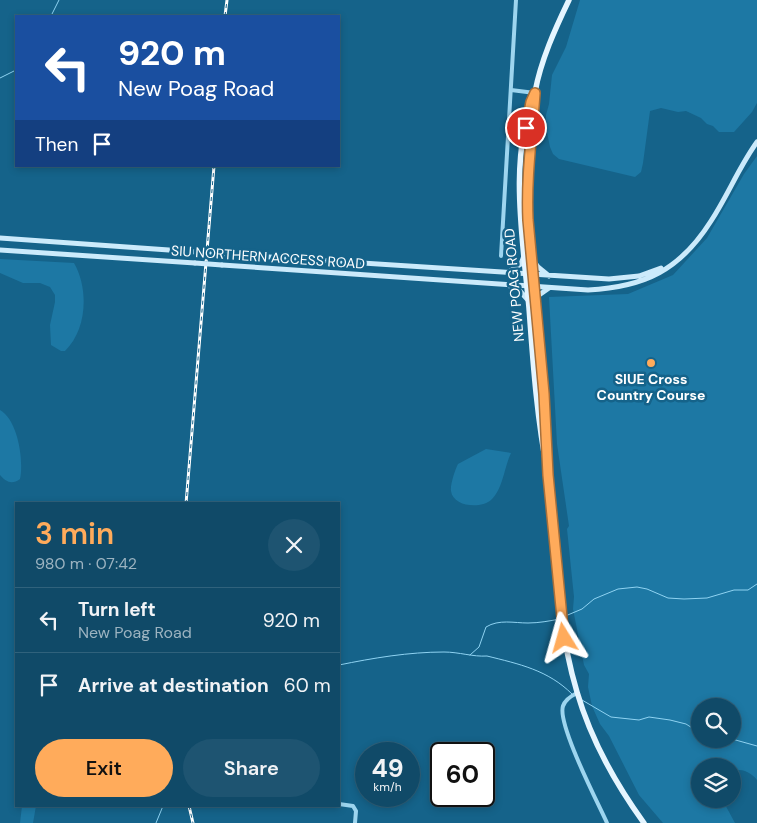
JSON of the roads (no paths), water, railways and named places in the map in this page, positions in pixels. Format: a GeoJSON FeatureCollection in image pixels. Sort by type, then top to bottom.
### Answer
{"type":"FeatureCollection","features":[{"type":"Feature","properties":{"kind":"main road","name":"NEW POAG ROAD"},"geometry":{"type":"LineString","coordinates":[[548,475],[538,408],[528,300],[520,208],[520,171],[528,114],[546,53],[569,0]]}},
{"type":"Feature","properties":{"kind":"main road","name":"NEW POAG ROAD"},"geometry":{"type":"LineString","coordinates":[[535,93],[529,146],[528,220],[562,628],[577,693],[589,727],[608,768],[644,823]]}},
{"type":"Feature","properties":{"kind":"main road"},"geometry":{"type":"LineString","coordinates":[[679,258],[694,244],[711,220],[740,167],[757,142]]}},
{"type":"Feature","properties":{"kind":"main road","name":"SIU NORTHERN ACCESS ROAD"},"geometry":{"type":"LineString","coordinates":[[0,238],[609,279],[632,278],[658,270],[679,258]]}},
{"type":"Feature","properties":{"kind":"main road","name":"SIU NORTHERN ACCESS ROAD"},"geometry":{"type":"LineString","coordinates":[[0,250],[588,290],[624,286],[653,276],[679,258]]}},
{"type":"Feature","properties":{"kind":"main road"},"geometry":{"type":"LineString","coordinates":[[509,272],[518,267],[524,256]]}},
{"type":"Feature","properties":{"kind":"main road"},"geometry":{"type":"LineString","coordinates":[[532,256],[538,267],[549,276]]}},
{"type":"Feature","properties":{"kind":"main road"},"geometry":{"type":"LineString","coordinates":[[504,285],[519,290],[528,300]]}},
{"type":"Feature","properties":{"kind":"main road"},"geometry":{"type":"LineString","coordinates":[[536,302],[542,292],[550,288]]}},
{"type":"Feature","properties":{"kind":"street"},"geometry":{"type":"LineString","coordinates":[[501,256],[516,0]]}},
{"type":"Feature","properties":{"kind":"street"},"geometry":{"type":"LineString","coordinates":[[511,90],[535,93]]}},
{"type":"Feature","properties":{"kind":"street"},"geometry":{"type":"LineString","coordinates":[[577,693],[562,708],[565,728],[607,823]]}},
{"type":"Feature","properties":{"kind":"street"},"geometry":{"type":"LineString","coordinates":[[340,804],[353,806],[356,811],[355,823]]}},
{"type":"Feature","properties":{"kind":"waterway"},"geometry":{"type":"LineString","coordinates":[[52,15],[59,0]]}},
{"type":"Feature","properties":{"kind":"waterway"},"geometry":{"type":"LineString","coordinates":[[0,78],[15,70]]}},
{"type":"Feature","properties":{"kind":"waterway"},"geometry":{"type":"LineString","coordinates":[[563,617],[582,609],[594,599],[618,589],[637,587],[668,598],[684,599],[707,598],[734,590],[748,590],[757,584]]}},
{"type":"Feature","properties":{"kind":"waterway"},"geometry":{"type":"LineString","coordinates":[[470,655],[479,647],[486,627],[501,622],[536,623],[560,619]]}},
{"type":"Feature","properties":{"kind":"waterway"},"geometry":{"type":"LineString","coordinates":[[340,665],[431,652],[487,656],[532,669],[553,679],[572,694]]}},
{"type":"Feature","properties":{"kind":"waterway"},"geometry":{"type":"LineString","coordinates":[[582,700],[611,717],[639,720],[649,717],[670,720],[691,727]]}},
{"type":"Feature","properties":{"kind":"waterway"},"geometry":{"type":"LineString","coordinates":[[741,742],[757,746]]}},
{"type":"Feature","properties":{"kind":"waterway"},"geometry":{"type":"LineString","coordinates":[[156,823],[163,807]]}},
{"type":"Feature","properties":{"kind":"railway"},"geometry":{"type":"LineString","coordinates":[[225,15],[227,0]]}},
{"type":"Feature","properties":{"kind":"railway"},"geometry":{"type":"LineString","coordinates":[[186,502],[214,167]]}},
{"type":"Feature","properties":{"kind":"railway"},"geometry":{"type":"LineString","coordinates":[[189,807],[193,823]]}},
{"type":"Feature","properties":{"kind":"place","name":"SIUE Cross Country Course"},"geometry":{"type":"Point","coordinates":[651,363]}}]}
